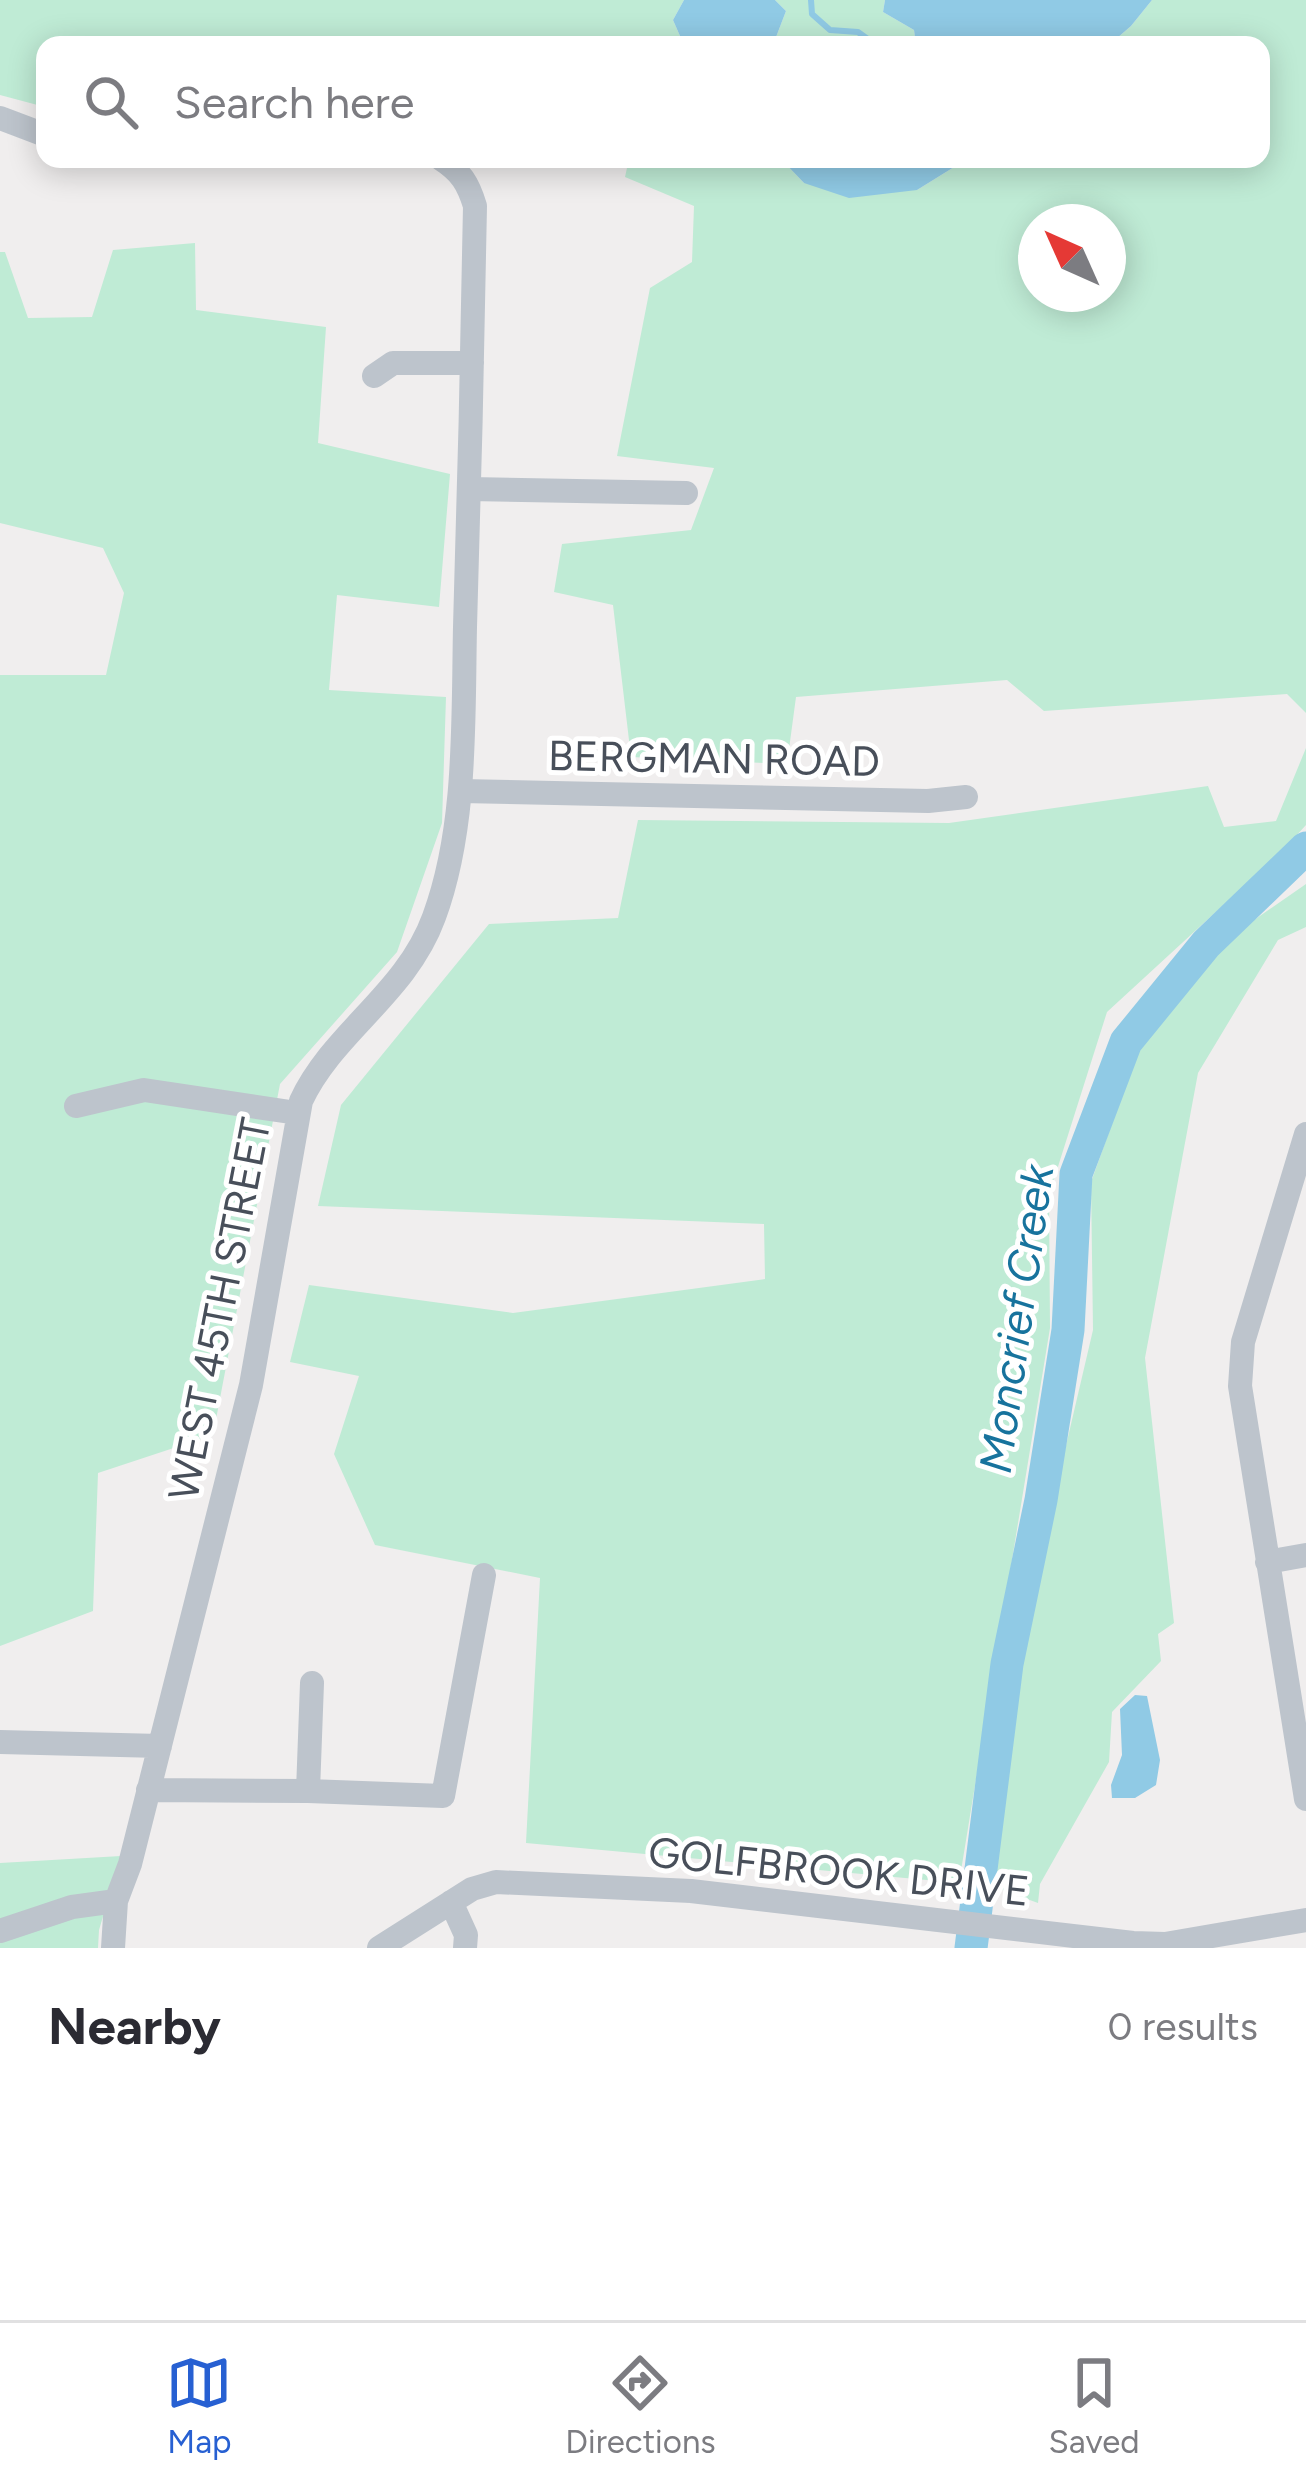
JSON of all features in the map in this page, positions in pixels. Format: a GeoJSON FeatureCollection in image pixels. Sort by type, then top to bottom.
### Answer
{"type":"FeatureCollection","features":[{"type":"Feature","properties":{"kind":"street"},"geometry":{"type":"LineString","coordinates":[[0,118],[36,132]]}},
{"type":"Feature","properties":{"kind":"street","name":"WEST 45TH STREET"},"geometry":{"type":"LineString","coordinates":[[112,1948],[116,1901],[130,1864],[251,1385],[297,1112],[309,1082],[417,955],[443,887],[460,791],[475,206],[469,185],[455,168]]}},
{"type":"Feature","properties":{"kind":"street"},"geometry":{"type":"LineString","coordinates":[[374,376],[393,363],[472,363]]}},
{"type":"Feature","properties":{"kind":"street"},"geometry":{"type":"LineString","coordinates":[[469,489],[686,493]]}},
{"type":"Feature","properties":{"kind":"street","name":"BERGMAN ROAD"},"geometry":{"type":"LineString","coordinates":[[460,791],[928,801],[966,796]]}},
{"type":"Feature","properties":{"kind":"street"},"geometry":{"type":"LineString","coordinates":[[76,1106],[144,1090],[297,1112]]}},
{"type":"Feature","properties":{"kind":"street"},"geometry":{"type":"LineString","coordinates":[[1306,1134],[1243,1342],[1240,1366],[1306,1799]]}},
{"type":"Feature","properties":{"kind":"street"},"geometry":{"type":"LineString","coordinates":[[1267,1562],[1306,1555]]}},
{"type":"Feature","properties":{"kind":"street"},"geometry":{"type":"LineString","coordinates":[[148,1790],[443,1796],[484,1575]]}},
{"type":"Feature","properties":{"kind":"street"},"geometry":{"type":"LineString","coordinates":[[308,1791],[312,1683]]}},
{"type":"Feature","properties":{"kind":"street"},"geometry":{"type":"LineString","coordinates":[[0,1742],[160,1746]]}},
{"type":"Feature","properties":{"kind":"street","name":"GOLFBROOK DRIVE"},"geometry":{"type":"LineString","coordinates":[[379,1948],[472,1889],[496,1882],[692,1891],[1133,1943],[1165,1944],[1306,1920]]}},
{"type":"Feature","properties":{"kind":"street"},"geometry":{"type":"LineString","coordinates":[[0,1931],[73,1907],[116,1901]]}},
{"type":"Feature","properties":{"kind":"street"},"geometry":{"type":"LineString","coordinates":[[451,1902],[466,1935],[465,1948]]}},
{"type":"Feature","properties":{"kind":"green space"},"geometry":{"type":"Polygon","coordinates":[[[0,0],[684,0],[673,20],[680,36],[36,36],[36,105],[0,95],[0,0]]]}},
{"type":"Feature","properties":{"kind":"green space"},"geometry":{"type":"Polygon","coordinates":[[[775,0],[885,0],[883,12],[914,30],[915,36],[776,36],[786,11],[775,0]]]}},
{"type":"Feature","properties":{"kind":"green space"},"geometry":{"type":"Polygon","coordinates":[[[1152,0],[1306,0],[1306,713],[1287,694],[1044,711],[1007,680],[796,697],[787,764],[631,757],[613,605],[554,592],[562,544],[691,530],[714,468],[617,456],[650,288],[692,262],[694,206],[625,177],[627,168],[790,168],[804,183],[917,190],[952,168],[1270,168],[1270,36],[1119,36],[1152,0]]]}},
{"type":"Feature","properties":{"kind":"green space"},"geometry":{"type":"Polygon","coordinates":[[[195,243],[196,310],[326,327],[318,443],[450,474],[439,607],[337,595],[329,690],[446,697],[442,823],[397,952],[280,1084],[213,1435],[98,1473],[93,1611],[0,1646],[0,675],[106,675],[124,593],[103,548],[0,523],[0,252],[5,252],[28,318],[92,317],[113,250],[195,243]]]}},
{"type":"Feature","properties":{"kind":"green space"},"geometry":{"type":"Polygon","coordinates":[[[1306,748],[1306,825],[1107,1012],[1049,1195],[1050,1328],[959,1883],[526,1843],[540,1578],[375,1545],[334,1454],[359,1376],[290,1362],[309,1285],[513,1313],[765,1279],[764,1224],[318,1206],[341,1105],[489,924],[618,918],[638,820],[949,823],[1208,786],[1224,827],[1276,821],[1306,748]]]}},
{"type":"Feature","properties":{"kind":"green space"},"geometry":{"type":"Polygon","coordinates":[[[1306,884],[1306,927],[1278,940],[1198,1073],[1145,1358],[1174,1623],[1158,1634],[1161,1661],[1112,1712],[1109,1762],[1040,1884],[1038,1903],[991,1886],[1014,1668],[1093,1330],[1091,1182],[1140,1046],[1234,934],[1306,884]]]}},
{"type":"Feature","properties":{"kind":"green space"},"geometry":{"type":"Polygon","coordinates":[[[121,1856],[98,1948],[0,1948],[0,1863],[121,1856]]]}},
{"type":"Feature","properties":{"kind":"water"},"geometry":{"type":"Polygon","coordinates":[[[684,0],[775,0],[786,11],[776,36],[680,36],[673,20],[684,0]]]}},
{"type":"Feature","properties":{"kind":"water"},"geometry":{"type":"Polygon","coordinates":[[[885,0],[1152,0],[1119,36],[915,36],[914,30],[883,12],[885,0]]]}},
{"type":"Feature","properties":{"kind":"water"},"geometry":{"type":"Polygon","coordinates":[[[790,168],[952,168],[917,190],[849,198],[804,183],[790,168]]]}},
{"type":"Feature","properties":{"kind":"water"},"geometry":{"type":"Polygon","coordinates":[[[1135,1695],[1147,1696],[1160,1760],[1156,1785],[1135,1798],[1112,1798],[1111,1785],[1122,1755],[1120,1709],[1135,1695]]]}},
{"type":"Feature","properties":{"kind":"waterway"},"geometry":{"type":"LineString","coordinates":[[811,0],[812,14],[830,30],[864,36]]}},
{"type":"Feature","properties":{"kind":"waterway","name":"Moncrief Creek"},"geometry":{"type":"LineString","coordinates":[[971,1948],[1007,1664],[1041,1500],[1068,1330],[1076,1174],[1126,1042],[1206,944],[1306,848]]}}]}
